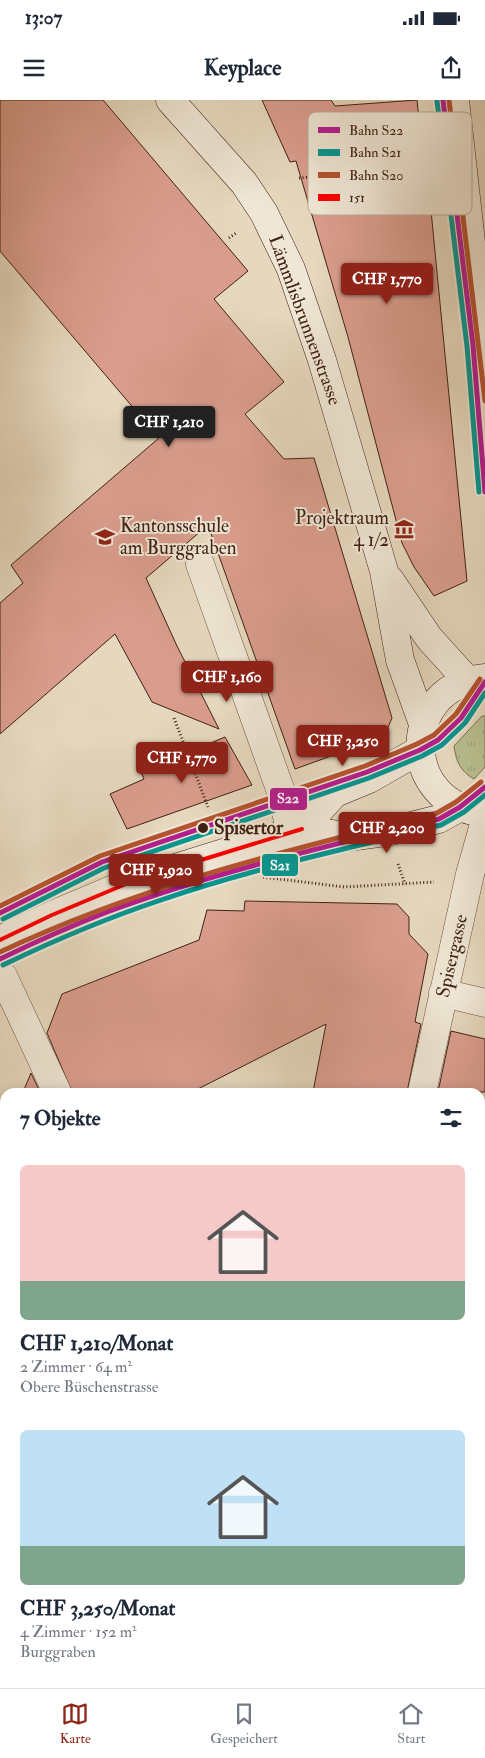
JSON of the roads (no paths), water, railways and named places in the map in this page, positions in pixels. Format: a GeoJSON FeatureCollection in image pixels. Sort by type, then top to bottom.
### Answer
{"type":"FeatureCollection","features":[{"type":"Feature","properties":{"kind":"street","name":"Lämmlisbrunnenstrasse"},"geometry":{"type":"LineString","coordinates":[[170,100],[244,183],[276,235],[291,269],[322,360],[384,571],[400,660],[423,724]]}},
{"type":"Feature","properties":{"kind":"street"},"geometry":{"type":"LineString","coordinates":[[468,215],[485,367]]}},
{"type":"Feature","properties":{"kind":"street"},"geometry":{"type":"LineString","coordinates":[[200,564],[280,789],[297,830]]}},
{"type":"Feature","properties":{"kind":"street","name":"Lämmlisbrunnenstrasse"},"geometry":{"type":"LineString","coordinates":[[384,571],[429,638],[476,680]]}},
{"type":"Feature","properties":{"kind":"street"},"geometry":{"type":"LineString","coordinates":[[472,810],[444,798],[432,784],[423,768],[420,750],[423,724],[432,707],[444,694],[476,680]]}},
{"type":"Feature","properties":{"kind":"street"},"geometry":{"type":"LineString","coordinates":[[297,830],[335,793],[369,779],[420,750]]}},
{"type":"Feature","properties":{"kind":"street"},"geometry":{"type":"LineString","coordinates":[[0,940],[52,915],[133,881],[297,830],[350,837],[387,832],[472,810]]}},
{"type":"Feature","properties":{"kind":"street","name":"Spisergasse"},"geometry":{"type":"LineString","coordinates":[[423,1088],[443,993],[485,821]]}},
{"type":"Feature","properties":{"kind":"street"},"geometry":{"type":"LineString","coordinates":[[3,976],[55,1088]]}},
{"type":"Feature","properties":{"kind":"street"},"geometry":{"type":"LineString","coordinates":[[443,993],[485,1003]]}},
{"type":"Feature","properties":{"kind":"rail line","name":"S22"},"geometry":{"type":"LineString","coordinates":[[443,100],[444,112]]}},
{"type":"Feature","properties":{"kind":"rail line","name":"S20"},"geometry":{"type":"LineString","coordinates":[[449,100],[450,112]]}},
{"type":"Feature","properties":{"kind":"rail line","name":"S21"},"geometry":{"type":"LineString","coordinates":[[437,101],[438,112]]}},
{"type":"Feature","properties":{"kind":"rail line","name":"S21"},"geometry":{"type":"LineString","coordinates":[[451,215],[467,346],[479,492]]}},
{"type":"Feature","properties":{"kind":"rail line","name":"S22"},"geometry":{"type":"LineString","coordinates":[[457,215],[473,345],[485,492]]}},
{"type":"Feature","properties":{"kind":"rail line","name":"S20"},"geometry":{"type":"LineString","coordinates":[[463,215],[485,401]]}},
{"type":"Feature","properties":{"kind":"rail line","name":"S20"},"geometry":{"type":"LineString","coordinates":[[0,906],[100,856],[365,766],[417,744],[434,735],[456,714],[480,679]]}},
{"type":"Feature","properties":{"kind":"rail line","name":"S22"},"geometry":{"type":"LineString","coordinates":[[0,913],[102,862],[367,772],[420,750],[438,740],[461,718],[485,682]]}},
{"type":"Feature","properties":{"kind":"rail line","name":"S21"},"geometry":{"type":"LineString","coordinates":[[3,919],[104,868],[369,778],[422,756],[442,745],[465,723],[485,693]]}},
{"type":"Feature","properties":{"kind":"rail line","name":"S20"},"geometry":{"type":"LineString","coordinates":[[0,952],[107,907],[161,889],[269,856],[437,813],[456,802],[481,782]]}},
{"type":"Feature","properties":{"kind":"rail line","name":"S22"},"geometry":{"type":"LineString","coordinates":[[0,959],[53,934],[107,912],[189,884],[355,839],[439,819],[460,807],[485,787]]}},
{"type":"Feature","properties":{"kind":"rail line","name":"S21"},"geometry":{"type":"LineString","coordinates":[[3,965],[101,922],[230,878],[441,825],[464,812],[485,795]]}},
{"type":"Feature","properties":{"kind":"place","name":"Projektraum 4 1/2"},"geometry":{"type":"Point","coordinates":[404,529]}},
{"type":"Feature","properties":{"kind":"place","name":"Kantonsschule am Burggraben"},"geometry":{"type":"Point","coordinates":[105,537]}},
{"type":"Feature","properties":{"kind":"place","name":"Spisertor"},"geometry":{"type":"Point","coordinates":[203,828]}}]}
